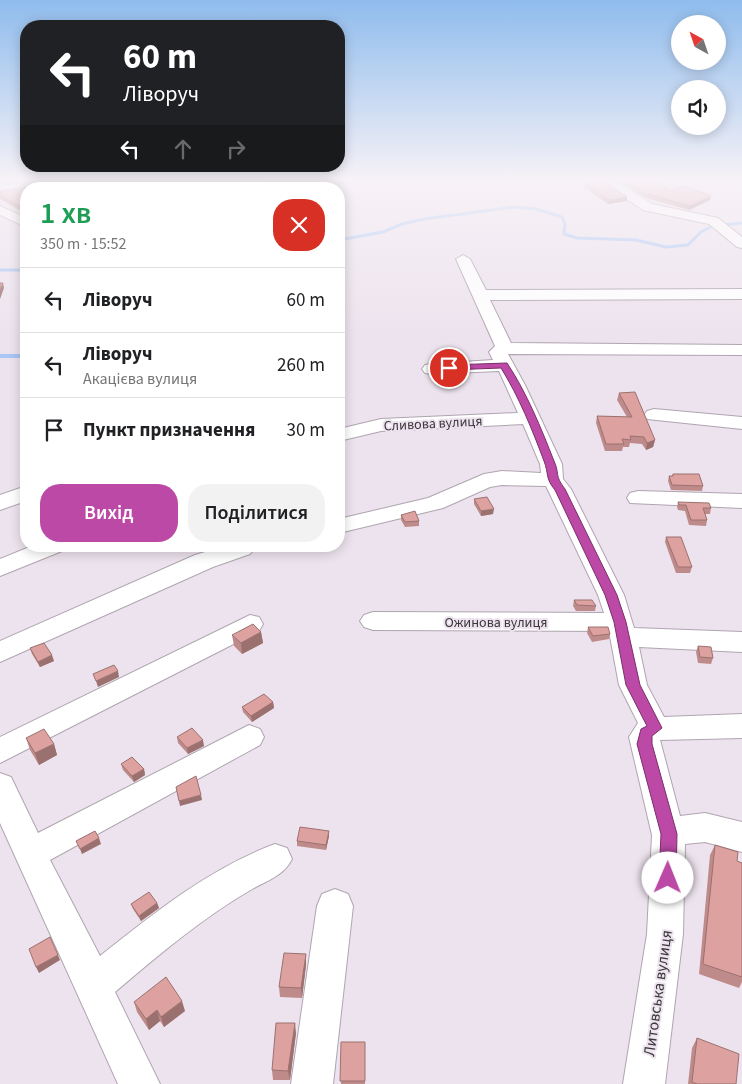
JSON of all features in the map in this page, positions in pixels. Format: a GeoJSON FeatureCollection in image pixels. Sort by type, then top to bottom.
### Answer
{"type":"FeatureCollection","features":[{"type":"Feature","properties":{"kind":"street"},"geometry":{"type":"LineString","coordinates":[[727,233],[742,244]]}},
{"type":"Feature","properties":{"kind":"street"},"geometry":{"type":"LineString","coordinates":[[464,259],[551,464],[552,480],[560,489],[606,584],[621,629],[633,685],[655,728],[688,729],[742,726]]}},
{"type":"Feature","properties":{"kind":"street"},"geometry":{"type":"LineString","coordinates":[[480,295],[742,294]]}},
{"type":"Feature","properties":{"kind":"street"},"geometry":{"type":"LineString","coordinates":[[431,369],[504,356],[742,350]]}},
{"type":"Feature","properties":{"kind":"street"},"geometry":{"type":"LineString","coordinates":[[654,415],[742,423]]}},
{"type":"Feature","properties":{"kind":"street","name":"Сливова вулиця"},"geometry":{"type":"LineString","coordinates":[[345,434],[381,425],[530,418]]}},
{"type":"Feature","properties":{"kind":"street"},"geometry":{"type":"LineString","coordinates":[[345,525],[435,503],[484,481],[502,478],[552,480]]}},
{"type":"Feature","properties":{"kind":"street"},"geometry":{"type":"LineString","coordinates":[[0,503],[20,495]]}},
{"type":"Feature","properties":{"kind":"street"},"geometry":{"type":"LineString","coordinates":[[638,498],[742,501]]}},
{"type":"Feature","properties":{"kind":"street"},"geometry":{"type":"LineString","coordinates":[[0,568],[39,552]]}},
{"type":"Feature","properties":{"kind":"street"},"geometry":{"type":"LineString","coordinates":[[0,652],[204,561],[232,552]]}},
{"type":"Feature","properties":{"kind":"street","name":"Ожинова вулиця"},"geometry":{"type":"LineString","coordinates":[[373,622],[621,629],[742,642]]}},
{"type":"Feature","properties":{"kind":"street"},"geometry":{"type":"LineString","coordinates":[[0,751],[250,624]]}},
{"type":"Feature","properties":{"kind":"street","name":"Литовська вулиця"},"geometry":{"type":"LineString","coordinates":[[644,1084],[666,934],[669,834],[644,744],[646,733],[655,728]]}},
{"type":"Feature","properties":{"kind":"street"},"geometry":{"type":"LineString","coordinates":[[30,854],[249,737]]}},
{"type":"Feature","properties":{"kind":"street"},"geometry":{"type":"LineString","coordinates":[[0,786],[30,854],[139,1084]]}},
{"type":"Feature","properties":{"kind":"street"},"geometry":{"type":"LineString","coordinates":[[669,834],[686,827],[696,826],[742,837]]}},
{"type":"Feature","properties":{"kind":"street"},"geometry":{"type":"LineString","coordinates":[[94,986],[176,918],[227,885],[275,859]]}},
{"type":"Feature","properties":{"kind":"street"},"geometry":{"type":"LineString","coordinates":[[312,1084],[336,906]]}},
{"type":"Feature","properties":{"kind":"building"},"geometry":{"type":"Polygon","coordinates":[[[635,392],[655,440],[647,443],[644,437],[630,436],[631,440],[622,439],[624,444],[606,444],[597,416],[632,417],[619,393],[635,392]]]}},
{"type":"Feature","properties":{"kind":"building"},"geometry":{"type":"Polygon","coordinates":[[[673,474],[699,474],[703,486],[672,485],[669,476],[673,476],[673,474]]]}},
{"type":"Feature","properties":{"kind":"building"},"geometry":{"type":"Polygon","coordinates":[[[487,497],[494,509],[481,511],[474,499],[487,497]]]}},
{"type":"Feature","properties":{"kind":"building"},"geometry":{"type":"Polygon","coordinates":[[[678,502],[709,503],[711,508],[703,508],[707,520],[691,520],[686,505],[679,505],[678,502]]]}},
{"type":"Feature","properties":{"kind":"building"},"geometry":{"type":"Polygon","coordinates":[[[415,511],[419,521],[405,522],[401,515],[415,511]]]}},
{"type":"Feature","properties":{"kind":"building"},"geometry":{"type":"Polygon","coordinates":[[[666,537],[681,537],[692,567],[678,567],[666,537]]]}},
{"type":"Feature","properties":{"kind":"building"},"geometry":{"type":"Polygon","coordinates":[[[574,600],[592,600],[596,606],[577,605],[574,600]]]}},
{"type":"Feature","properties":{"kind":"building"},"geometry":{"type":"Polygon","coordinates":[[[253,624],[261,632],[241,643],[232,635],[253,624]]]}},
{"type":"Feature","properties":{"kind":"building"},"geometry":{"type":"Polygon","coordinates":[[[588,627],[608,627],[610,634],[593,636],[588,627]]]}},
{"type":"Feature","properties":{"kind":"building"},"geometry":{"type":"Polygon","coordinates":[[[44,643],[52,655],[38,662],[30,648],[44,643]]]}},
{"type":"Feature","properties":{"kind":"building"},"geometry":{"type":"Polygon","coordinates":[[[698,646],[711,647],[713,658],[700,657],[698,646]]]}},
{"type":"Feature","properties":{"kind":"building"},"geometry":{"type":"Polygon","coordinates":[[[114,665],[118,671],[96,681],[93,674],[114,665]]]}},
{"type":"Feature","properties":{"kind":"building"},"geometry":{"type":"Polygon","coordinates":[[[264,694],[273,702],[251,716],[242,707],[264,694]]]}},
{"type":"Feature","properties":{"kind":"building"},"geometry":{"type":"Polygon","coordinates":[[[192,728],[203,740],[187,748],[177,737],[192,728]]]}},
{"type":"Feature","properties":{"kind":"building"},"geometry":{"type":"Polygon","coordinates":[[[44,729],[54,744],[35,753],[26,738],[44,729]]]}},
{"type":"Feature","properties":{"kind":"building"},"geometry":{"type":"Polygon","coordinates":[[[132,757],[144,769],[132,776],[121,764],[132,757]]]}},
{"type":"Feature","properties":{"kind":"building"},"geometry":{"type":"Polygon","coordinates":[[[196,776],[201,795],[179,801],[176,787],[196,776]]]}},
{"type":"Feature","properties":{"kind":"building"},"geometry":{"type":"Polygon","coordinates":[[[300,827],[329,831],[326,845],[297,841],[300,827]]]}},
{"type":"Feature","properties":{"kind":"building"},"geometry":{"type":"Polygon","coordinates":[[[95,831],[99,838],[80,849],[76,841],[95,831]]]}},
{"type":"Feature","properties":{"kind":"building"},"geometry":{"type":"Polygon","coordinates":[[[715,845],[738,852],[737,861],[742,863],[742,977],[703,964],[715,845]]]}},
{"type":"Feature","properties":{"kind":"building"},"geometry":{"type":"Polygon","coordinates":[[[149,892],[157,903],[139,916],[131,904],[149,892]]]}},
{"type":"Feature","properties":{"kind":"building"},"geometry":{"type":"Polygon","coordinates":[[[50,937],[58,955],[36,967],[29,949],[50,937]]]}},
{"type":"Feature","properties":{"kind":"building"},"geometry":{"type":"Polygon","coordinates":[[[284,953],[306,954],[301,988],[279,987],[284,953]]]}},
{"type":"Feature","properties":{"kind":"building"},"geometry":{"type":"Polygon","coordinates":[[[166,977],[182,1001],[161,1017],[157,1010],[146,1019],[134,1002],[166,977]]]}},
{"type":"Feature","properties":{"kind":"building"},"geometry":{"type":"Polygon","coordinates":[[[276,1023],[295,1023],[288,1071],[272,1070],[276,1023]]]}},
{"type":"Feature","properties":{"kind":"building"},"geometry":{"type":"Polygon","coordinates":[[[697,1038],[739,1054],[736,1084],[697,1084],[692,1082],[697,1038]]]}},
{"type":"Feature","properties":{"kind":"building"},"geometry":{"type":"Polygon","coordinates":[[[341,1042],[365,1042],[365,1081],[340,1081],[341,1042]]]}},
{"type":"Feature","properties":{"kind":"waterway"},"geometry":{"type":"LineString","coordinates":[[345,239],[380,233]]}},
{"type":"Feature","properties":{"kind":"waterway"},"geometry":{"type":"LineString","coordinates":[[564,233],[577,238],[636,240],[666,247],[688,245],[700,233]]}},
{"type":"Feature","properties":{"kind":"waterway"},"geometry":{"type":"LineString","coordinates":[[0,270],[20,270]]}},
{"type":"Feature","properties":{"kind":"waterway"},"geometry":{"type":"LineString","coordinates":[[0,356],[20,356]]}},
{"type":"Feature","properties":{"kind":"route"},"geometry":{"type":"LineString","coordinates":[[449,368],[504,365],[516,385],[551,464],[552,480],[560,489],[611,595],[622,628],[625,656],[633,685],[655,728],[646,733],[644,744],[669,834],[668,878]]}}]}
